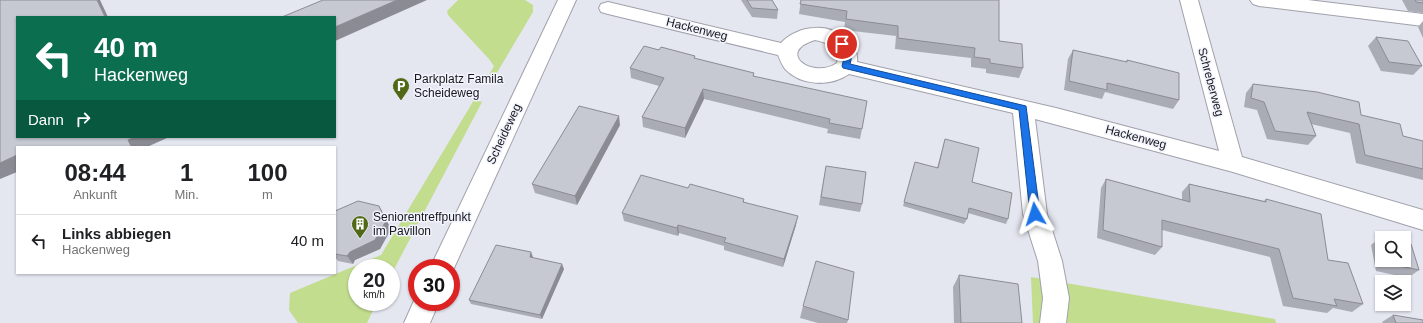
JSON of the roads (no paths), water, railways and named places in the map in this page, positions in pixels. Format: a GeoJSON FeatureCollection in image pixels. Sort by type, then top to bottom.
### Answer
{"type":"FeatureCollection","features":[{"type":"Feature","properties":{"kind":"street","name":"Scheideweg"},"geometry":{"type":"LineString","coordinates":[[446,259],[568,0]]}},
{"type":"Feature","properties":{"kind":"street","name":"Schreberweg"},"geometry":{"type":"LineString","coordinates":[[1189,0],[1233,163]]}},
{"type":"Feature","properties":{"kind":"street"},"geometry":{"type":"LineString","coordinates":[[1258,0],[1385,8],[1423,20]]}},
{"type":"Feature","properties":{"kind":"street","name":"Hackenweg"},"geometry":{"type":"LineString","coordinates":[[608,8],[787,51]]}},
{"type":"Feature","properties":{"kind":"street"},"geometry":{"type":"LineString","coordinates":[[815,34],[825,35],[834,39],[844,48],[848,58],[846,66],[841,71],[824,76],[810,75],[797,70],[790,64],[787,58],[787,51],[790,44],[796,39],[815,34]]}},
{"type":"Feature","properties":{"kind":"street","name":"Hackenweg"},"geometry":{"type":"LineString","coordinates":[[846,66],[1023,108],[1233,163],[1423,220]]}},
{"type":"Feature","properties":{"kind":"street"},"geometry":{"type":"LineString","coordinates":[[1023,108],[1035,214],[1050,262],[1056,298],[1053,323]]}},
{"type":"Feature","properties":{"kind":"street"},"geometry":{"type":"LineString","coordinates":[[417,323],[422,311]]}},
{"type":"Feature","properties":{"kind":"place","name":"Parkplatz Famila Scheideweg"},"geometry":{"type":"Point","coordinates":[401,101]}},
{"type":"Feature","properties":{"kind":"place","name":"Seniorentreffpunkt im Pavillon"},"geometry":{"type":"Point","coordinates":[360,239]}}]}
